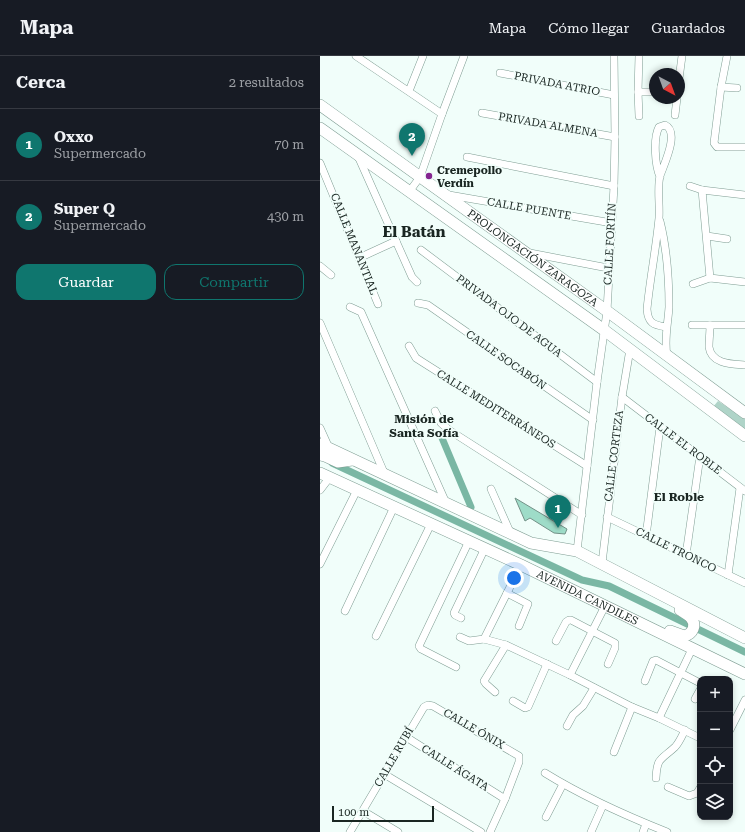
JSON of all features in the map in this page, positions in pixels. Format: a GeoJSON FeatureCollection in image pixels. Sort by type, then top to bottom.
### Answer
{"type":"FeatureCollection","features":[{"type":"Feature","properties":{"kind":"street"},"geometry":{"type":"LineString","coordinates":[[356,56],[442,114]]}},
{"type":"Feature","properties":{"kind":"street"},"geometry":{"type":"LineString","coordinates":[[409,92],[423,56]]}},
{"type":"Feature","properties":{"kind":"street"},"geometry":{"type":"LineString","coordinates":[[409,192],[420,177],[464,56]]}},
{"type":"Feature","properties":{"kind":"street","name":"CALLE FORTÍN"},"geometry":{"type":"LineString","coordinates":[[577,551],[596,382],[607,311],[608,268],[614,186],[614,56]]}},
{"type":"Feature","properties":{"kind":"street"},"geometry":{"type":"LineString","coordinates":[[639,56],[638,92],[640,116]]}},
{"type":"Feature","properties":{"kind":"street"},"geometry":{"type":"LineString","coordinates":[[680,68],[682,56]]}},
{"type":"Feature","properties":{"kind":"street"},"geometry":{"type":"LineString","coordinates":[[727,56],[721,87],[714,143],[715,145],[745,147]]}},
{"type":"Feature","properties":{"kind":"street","name":"PRIVADA ATRIO"},"geometry":{"type":"LineString","coordinates":[[500,73],[614,95]]}},
{"type":"Feature","properties":{"kind":"street"},"geometry":{"type":"LineString","coordinates":[[721,87],[737,88]]}},
{"type":"Feature","properties":{"kind":"street"},"geometry":{"type":"LineString","coordinates":[[638,92],[649,92]]}},
{"type":"Feature","properties":{"kind":"street"},"geometry":{"type":"LineString","coordinates":[[675,115],[676,104]]}},
{"type":"Feature","properties":{"kind":"street","name":"PROLONGACIÓN ZARAGOZA"},"geometry":{"type":"LineString","coordinates":[[320,105],[607,311],[745,413]]}},
{"type":"Feature","properties":{"kind":"street","name":"PRIVADA ALMENA"},"geometry":{"type":"LineString","coordinates":[[482,113],[615,136]]}},
{"type":"Feature","properties":{"kind":"street"},"geometry":{"type":"LineString","coordinates":[[660,177],[657,169],[657,133],[659,127],[665,126],[671,131],[671,140],[660,177],[659,217],[647,317],[649,321],[658,326],[666,327]]}},
{"type":"Feature","properties":{"kind":"street","name":"PROLONGACIÓN ZARAGOZA"},"geometry":{"type":"LineString","coordinates":[[320,128],[604,330],[745,436]]}},
{"type":"Feature","properties":{"kind":"street"},"geometry":{"type":"LineString","coordinates":[[357,154],[412,277],[417,282]]}},
{"type":"Feature","properties":{"kind":"street"},"geometry":{"type":"LineString","coordinates":[[468,157],[614,186]]}},
{"type":"Feature","properties":{"kind":"street","name":"CALLE MANANTIAL"},"geometry":{"type":"LineString","coordinates":[[320,163],[378,304]]}},
{"type":"Feature","properties":{"kind":"street"},"geometry":{"type":"LineString","coordinates":[[690,186],[702,190],[745,195]]}},
{"type":"Feature","properties":{"kind":"street"},"geometry":{"type":"LineString","coordinates":[[702,190],[710,278]]}},
{"type":"Feature","properties":{"kind":"street"},"geometry":{"type":"LineString","coordinates":[[428,206],[442,192]]}},
{"type":"Feature","properties":{"kind":"street","name":"CALLE PUENTE"},"geometry":{"type":"LineString","coordinates":[[442,192],[612,223]]}},
{"type":"Feature","properties":{"kind":"street"},"geometry":{"type":"LineString","coordinates":[[659,217],[664,236],[668,278],[669,307],[665,348],[667,356]]}},
{"type":"Feature","properties":{"kind":"street"},"geometry":{"type":"LineString","coordinates":[[485,244],[495,230]]}},
{"type":"Feature","properties":{"kind":"street"},"geometry":{"type":"LineString","coordinates":[[707,236],[727,239]]}},
{"type":"Feature","properties":{"kind":"street"},"geometry":{"type":"LineString","coordinates":[[359,258],[396,241]]}},
{"type":"Feature","properties":{"kind":"street","name":"PRIVADA OJO DE AGUA"},"geometry":{"type":"LineString","coordinates":[[421,250],[596,382]]}},
{"type":"Feature","properties":{"kind":"street"},"geometry":{"type":"LineString","coordinates":[[525,252],[608,268]]}},
{"type":"Feature","properties":{"kind":"street"},"geometry":{"type":"LineString","coordinates":[[320,266],[331,275]]}},
{"type":"Feature","properties":{"kind":"street"},"geometry":{"type":"LineString","coordinates":[[693,284],[710,278],[745,282]]}},
{"type":"Feature","properties":{"kind":"street","name":"CALLE SOCABÓN"},"geometry":{"type":"LineString","coordinates":[[418,303],[428,305],[592,420]]}},
{"type":"Feature","properties":{"kind":"street"},"geometry":{"type":"LineString","coordinates":[[350,307],[362,312],[446,504]]}},
{"type":"Feature","properties":{"kind":"street"},"geometry":{"type":"LineString","coordinates":[[320,323],[385,475]]}},
{"type":"Feature","properties":{"kind":"street"},"geometry":{"type":"LineString","coordinates":[[692,325],[745,325]]}},
{"type":"Feature","properties":{"kind":"street"},"geometry":{"type":"LineString","coordinates":[[710,325],[709,348],[714,357],[726,364],[745,365]]}},
{"type":"Feature","properties":{"kind":"street","name":"CALLE MEDITERRÁNEOS"},"geometry":{"type":"LineString","coordinates":[[410,346],[416,358],[587,466]]}},
{"type":"Feature","properties":{"kind":"street","name":"CALLE CORTEZA"},"geometry":{"type":"LineString","coordinates":[[602,563],[622,397],[630,349]]}},
{"type":"Feature","properties":{"kind":"street","name":"CALLE EL ROBLE"},"geometry":{"type":"LineString","coordinates":[[622,397],[742,490]]}},
{"type":"Feature","properties":{"kind":"street"},"geometry":{"type":"LineString","coordinates":[[434,411],[441,423],[449,430],[582,515]]}},
{"type":"Feature","properties":{"kind":"street"},"geometry":{"type":"LineString","coordinates":[[646,536],[660,427]]}},
{"type":"Feature","properties":{"kind":"street"},"geometry":{"type":"LineString","coordinates":[[320,428],[324,446],[352,460],[531,543],[577,551],[745,638]]}},
{"type":"Feature","properties":{"kind":"street"},"geometry":{"type":"LineString","coordinates":[[320,455],[338,462],[352,460]]}},
{"type":"Feature","properties":{"kind":"street"},"geometry":{"type":"LineString","coordinates":[[686,555],[700,456]]}},
{"type":"Feature","properties":{"kind":"street"},"geometry":{"type":"LineString","coordinates":[[320,490],[325,475]]}},
{"type":"Feature","properties":{"kind":"street","name":"AVENIDA CANDILES"},"geometry":{"type":"LineString","coordinates":[[325,475],[521,565],[745,674]]}},
{"type":"Feature","properties":{"kind":"street"},"geometry":{"type":"LineString","coordinates":[[491,489],[510,532]]}},
{"type":"Feature","properties":{"kind":"street"},"geometry":{"type":"LineString","coordinates":[[320,564],[357,490]]}},
{"type":"Feature","properties":{"kind":"street"},"geometry":{"type":"LineString","coordinates":[[728,575],[742,490]]}},
{"type":"Feature","properties":{"kind":"street"},"geometry":{"type":"LineString","coordinates":[[345,611],[394,507]]}},
{"type":"Feature","properties":{"kind":"street","name":"CALLE TRONCO"},"geometry":{"type":"LineString","coordinates":[[607,517],[745,583]]}},
{"type":"Feature","properties":{"kind":"street"},"geometry":{"type":"LineString","coordinates":[[376,636],[431,524]]}},
{"type":"Feature","properties":{"kind":"street"},"geometry":{"type":"LineString","coordinates":[[456,667],[421,649],[419,646],[469,541]]}},
{"type":"Feature","properties":{"kind":"street"},"geometry":{"type":"LineString","coordinates":[[461,618],[454,614],[485,548]]}},
{"type":"Feature","properties":{"kind":"street"},"geometry":{"type":"LineString","coordinates":[[484,639],[521,565]]}},
{"type":"Feature","properties":{"kind":"street"},"geometry":{"type":"LineString","coordinates":[[507,593],[528,604],[519,626]]}},
{"type":"Feature","properties":{"kind":"street"},"geometry":{"type":"LineString","coordinates":[[647,626],[658,626],[682,636],[692,631],[693,621],[690,616],[673,605],[662,595]]}},
{"type":"Feature","properties":{"kind":"street"},"geometry":{"type":"LineString","coordinates":[[570,674],[605,606]]}},
{"type":"Feature","properties":{"kind":"street"},"geometry":{"type":"LineString","coordinates":[[556,641],[566,622],[569,620],[615,643],[615,648],[608,664]]}},
{"type":"Feature","properties":{"kind":"street"},"geometry":{"type":"LineString","coordinates":[[460,637],[469,641],[484,639],[506,646],[570,674],[632,707],[697,736]]}},
{"type":"Feature","properties":{"kind":"street"},"geometry":{"type":"LineString","coordinates":[[495,692],[485,682],[485,680],[506,646]]}},
{"type":"Feature","properties":{"kind":"street"},"geometry":{"type":"LineString","coordinates":[[659,718],[692,649]]}},
{"type":"Feature","properties":{"kind":"street"},"geometry":{"type":"LineString","coordinates":[[645,681],[653,661],[656,660],[697,682]]}},
{"type":"Feature","properties":{"kind":"street"},"geometry":{"type":"LineString","coordinates":[[513,701],[525,708],[528,707],[546,664]]}},
{"type":"Feature","properties":{"kind":"street"},"geometry":{"type":"LineString","coordinates":[[567,726],[573,715],[583,706],[594,688]]}},
{"type":"Feature","properties":{"kind":"street"},"geometry":{"type":"LineString","coordinates":[[733,724],[745,700]]}},
{"type":"Feature","properties":{"kind":"street","name":"CALLE RUBÍ"},"geometry":{"type":"LineString","coordinates":[[350,832],[424,707],[428,704]]}},
{"type":"Feature","properties":{"kind":"street","name":"CALLE ÓNIX"},"geometry":{"type":"LineString","coordinates":[[428,704],[519,756],[519,762],[505,799]]}},
{"type":"Feature","properties":{"kind":"street"},"geometry":{"type":"LineString","coordinates":[[614,752],[632,707]]}},
{"type":"Feature","properties":{"kind":"street"},"geometry":{"type":"LineString","coordinates":[[656,778],[658,765],[665,754],[676,746],[685,730]]}},
{"type":"Feature","properties":{"kind":"street","name":"CALLE ÁGATA"},"geometry":{"type":"LineString","coordinates":[[406,737],[505,799]]}},
{"type":"Feature","properties":{"kind":"street"},"geometry":{"type":"LineString","coordinates":[[545,773],[603,806],[667,832]]}},
{"type":"Feature","properties":{"kind":"street"},"geometry":{"type":"LineString","coordinates":[[384,774],[481,832]]}},
{"type":"Feature","properties":{"kind":"street"},"geometry":{"type":"LineString","coordinates":[[546,817],[563,784]]}},
{"type":"Feature","properties":{"kind":"street"},"geometry":{"type":"LineString","coordinates":[[668,787],[689,796],[697,791]]}},
{"type":"Feature","properties":{"kind":"street"},"geometry":{"type":"LineString","coordinates":[[490,832],[505,799]]}},
{"type":"Feature","properties":{"kind":"street"},"geometry":{"type":"LineString","coordinates":[[591,832],[603,806]]}},
{"type":"Feature","properties":{"kind":"street"},"geometry":{"type":"LineString","coordinates":[[362,811],[398,832]]}},
{"type":"Feature","properties":{"kind":"street"},"geometry":{"type":"LineString","coordinates":[[643,832],[646,824]]}},
{"type":"Feature","properties":{"kind":"green space"},"geometry":{"type":"Polygon","coordinates":[[[718,401],[745,419],[745,431],[713,407],[718,401]]]}},
{"type":"Feature","properties":{"kind":"building"},"geometry":{"type":"Polygon","coordinates":[[[515,498],[567,529],[565,534],[554,533],[530,518],[525,521],[515,498]]]}},
{"type":"Feature","properties":{"kind":"waterway"},"geometry":{"type":"LineString","coordinates":[[442,438],[471,507]]}},
{"type":"Feature","properties":{"kind":"waterway"},"geometry":{"type":"LineString","coordinates":[[332,463],[582,580],[609,586],[745,652]]}},
{"type":"Feature","properties":{"kind":"place","name":"Super Q"},"geometry":{"type":"Point","coordinates":[412,156]}},
{"type":"Feature","properties":{"kind":"place","name":"Cremepollo Verdín"},"geometry":{"type":"Point","coordinates":[429,176]}},
{"type":"Feature","properties":{"kind":"place","name":"Oxxo"},"geometry":{"type":"Point","coordinates":[558,528]}},
{"type":"Feature","properties":{"kind":"district","name":"El Batán"},"geometry":{"type":"Point","coordinates":[414,232]}},
{"type":"Feature","properties":{"kind":"district","name":"Misión de Santa Sofía"},"geometry":{"type":"Point","coordinates":[424,426]}},
{"type":"Feature","properties":{"kind":"district","name":"El Roble"},"geometry":{"type":"Point","coordinates":[679,497]}}]}
